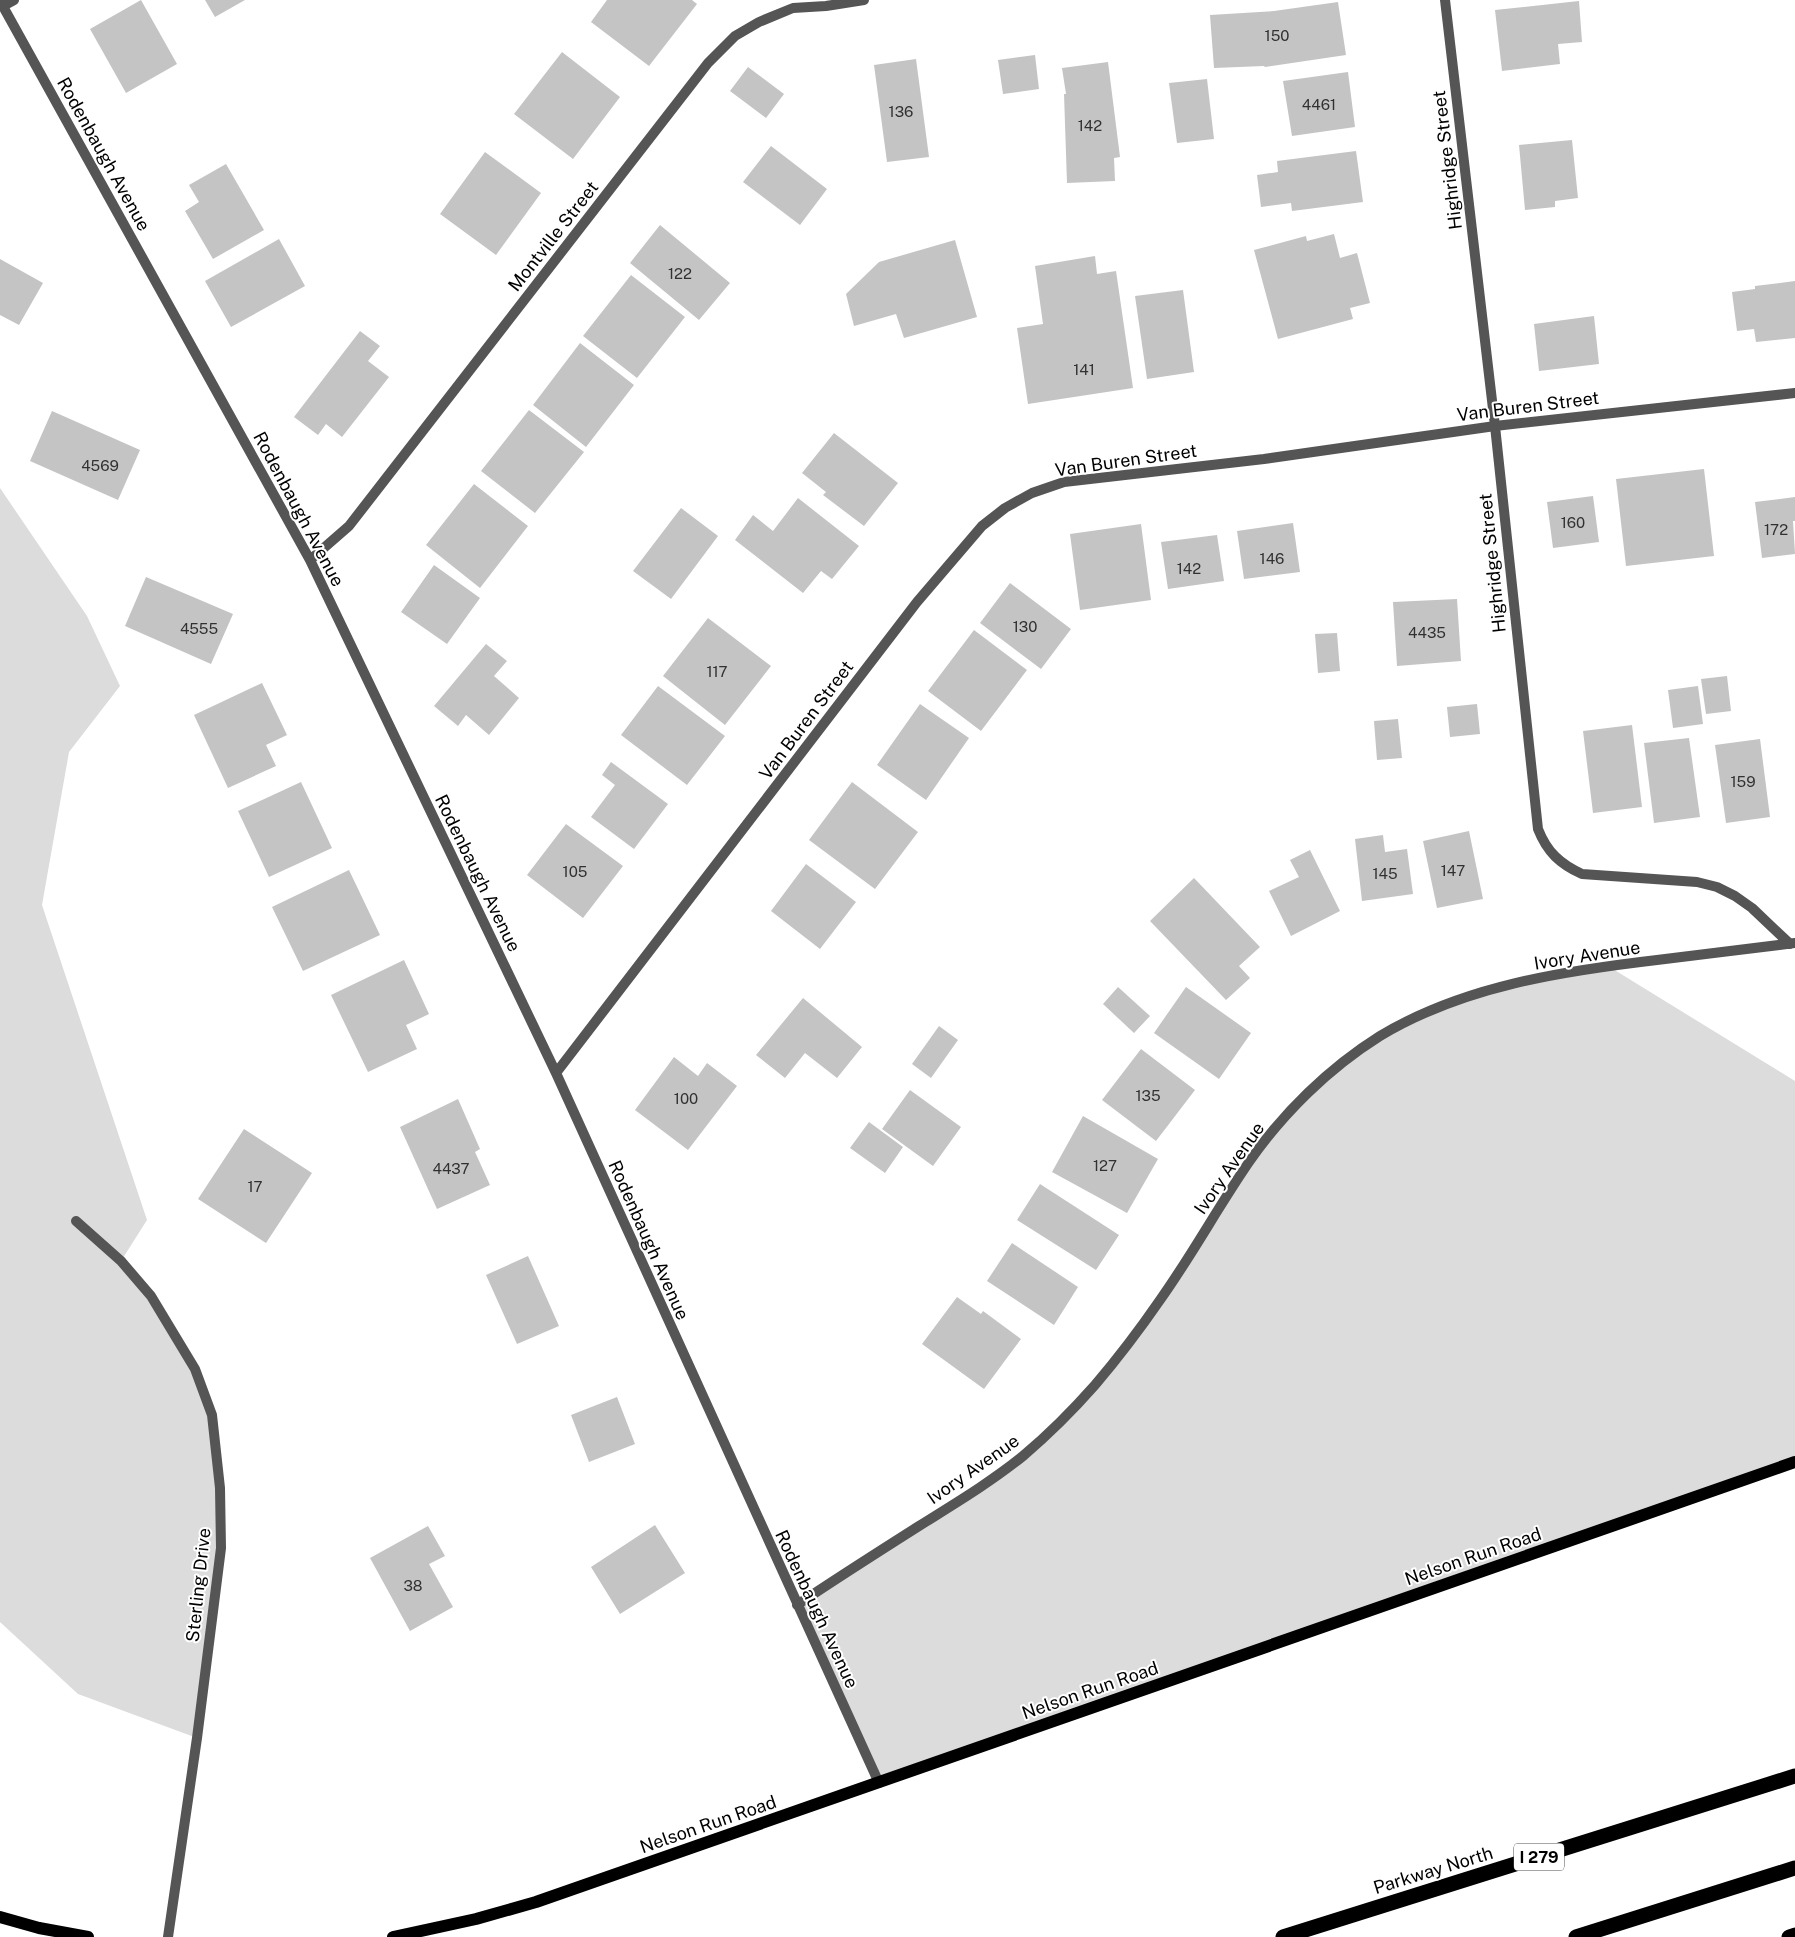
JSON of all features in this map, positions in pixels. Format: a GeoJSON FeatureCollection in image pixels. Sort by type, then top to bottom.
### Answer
{"type":"FeatureCollection","features":[{"type":"Feature","properties":{"kind":"highway","name":"Parkway North"},"geometry":{"type":"LineString","coordinates":[[1283,1937],[1795,1776]]}},
{"type":"Feature","properties":{"kind":"highway"},"geometry":{"type":"LineString","coordinates":[[1576,1937],[1795,1868]]}},
{"type":"Feature","properties":{"kind":"highway"},"geometry":{"type":"LineString","coordinates":[[1789,1937],[1795,1935]]}},
{"type":"Feature","properties":{"kind":"main road","name":"Nelson Run Road"},"geometry":{"type":"LineString","coordinates":[[393,1937],[476,1919],[536,1902],[1795,1462]]}},
{"type":"Feature","properties":{"kind":"main road"},"geometry":{"type":"LineString","coordinates":[[0,1917],[39,1928],[88,1937]]}},
{"type":"Feature","properties":{"kind":"street"},"geometry":{"type":"LineString","coordinates":[[1,3],[14,0]]}},
{"type":"Feature","properties":{"kind":"street","name":"Montville Street"},"geometry":{"type":"LineString","coordinates":[[310,560],[350,526],[708,63],[734,36],[759,22],[793,8],[826,6],[864,0]]}},
{"type":"Feature","properties":{"kind":"street","name":"Highridge Street"},"geometry":{"type":"LineString","coordinates":[[1445,0],[1495,426],[1538,829],[1544,843],[1554,857],[1566,867],[1582,874],[1697,882],[1717,887],[1735,896],[1752,908],[1793,943]]}},
{"type":"Feature","properties":{"kind":"street","name":"Rodenbaugh Avenue"},"geometry":{"type":"LineString","coordinates":[[1,3],[310,560],[556,1073],[797,1605],[880,1783]]}},
{"type":"Feature","properties":{"kind":"street","name":"Van Buren Street"},"geometry":{"type":"LineString","coordinates":[[556,1073],[917,602],[982,526],[1005,508],[1032,493],[1064,482],[1264,459],[1495,426],[1795,393]]}},
{"type":"Feature","properties":{"kind":"street","name":"Ivory Avenue"},"geometry":{"type":"LineString","coordinates":[[797,1605],[982,1485],[1022,1456],[1059,1423],[1095,1384],[1161,1300],[1249,1162],[1277,1126],[1311,1090],[1347,1059],[1380,1036],[1419,1015],[1500,987],[1608,966],[1793,943]]}},
{"type":"Feature","properties":{"kind":"street","name":"Sterling Drive"},"geometry":{"type":"LineString","coordinates":[[76,1221],[121,1261],[152,1296],[195,1369],[212,1416],[220,1488],[221,1548],[197,1738],[168,1937]]}},
{"type":"Feature","properties":{"kind":"shaded area"},"geometry":{"type":"Polygon","coordinates":[[[0,488],[87,616],[120,686],[69,752],[42,905],[147,1220],[121,1261],[195,1369],[212,1415],[221,1548],[197,1738],[78,1694],[0,1622],[0,488]]]}},
{"type":"Feature","properties":{"kind":"shaded area"},"geometry":{"type":"Polygon","coordinates":[[[1608,966],[1795,1081],[1795,1462],[879,1783],[797,1605],[1022,1456],[1127,1344],[1249,1162],[1311,1091],[1380,1036],[1459,1000],[1608,966]]]}},
{"type":"Feature","properties":{"kind":"building"},"geometry":{"type":"Polygon","coordinates":[[[141,0],[177,64],[126,93],[90,29],[141,0]]]}},
{"type":"Feature","properties":{"kind":"building"},"geometry":{"type":"Polygon","coordinates":[[[205,0],[245,0],[215,17],[205,0]]]}},
{"type":"Feature","properties":{"kind":"building"},"geometry":{"type":"Polygon","coordinates":[[[607,0],[692,0],[697,4],[649,66],[591,22],[607,0]]]}},
{"type":"Feature","properties":{"kind":"building"},"geometry":{"type":"Polygon","coordinates":[[[1579,1],[1582,42],[1558,44],[1560,64],[1502,71],[1495,10],[1579,1]]]}},
{"type":"Feature","properties":{"kind":"building"},"geometry":{"type":"Polygon","coordinates":[[[1338,2],[1346,55],[1265,67],[1214,68],[1210,15],[1274,11],[1338,2]]]}},
{"type":"Feature","properties":{"kind":"building"},"geometry":{"type":"Polygon","coordinates":[[[562,52],[620,97],[573,159],[514,114],[562,52]]]}},
{"type":"Feature","properties":{"kind":"building"},"geometry":{"type":"Polygon","coordinates":[[[1035,55],[1039,89],[1003,94],[998,60],[1035,55]]]}},
{"type":"Feature","properties":{"kind":"building"},"geometry":{"type":"Polygon","coordinates":[[[916,59],[929,157],[887,162],[874,65],[916,59]]]}},
{"type":"Feature","properties":{"kind":"building"},"geometry":{"type":"Polygon","coordinates":[[[1108,62],[1120,157],[1114,158],[1115,181],[1067,183],[1064,94],[1066,94],[1062,68],[1108,62]]]}},
{"type":"Feature","properties":{"kind":"building"},"geometry":{"type":"Polygon","coordinates":[[[748,67],[784,94],[766,118],[730,91],[748,67]]]}},
{"type":"Feature","properties":{"kind":"building"},"geometry":{"type":"Polygon","coordinates":[[[1348,72],[1355,127],[1292,136],[1283,81],[1348,72]]]}},
{"type":"Feature","properties":{"kind":"building"},"geometry":{"type":"Polygon","coordinates":[[[1207,79],[1214,139],[1177,143],[1169,83],[1207,79]]]}},
{"type":"Feature","properties":{"kind":"building"},"geometry":{"type":"Polygon","coordinates":[[[1572,140],[1578,198],[1555,201],[1555,207],[1525,210],[1519,145],[1572,140]]]}},
{"type":"Feature","properties":{"kind":"building"},"geometry":{"type":"Polygon","coordinates":[[[771,146],[827,189],[800,225],[743,182],[771,146]]]}},
{"type":"Feature","properties":{"kind":"building"},"geometry":{"type":"Polygon","coordinates":[[[1356,151],[1363,202],[1292,211],[1291,203],[1261,207],[1257,175],[1278,172],[1277,161],[1356,151]]]}},
{"type":"Feature","properties":{"kind":"building"},"geometry":{"type":"Polygon","coordinates":[[[485,152],[541,193],[496,255],[440,214],[485,152]]]}},
{"type":"Feature","properties":{"kind":"building"},"geometry":{"type":"Polygon","coordinates":[[[226,164],[264,230],[213,259],[185,211],[199,202],[189,185],[226,164]]]}},
{"type":"Feature","properties":{"kind":"building"},"geometry":{"type":"Polygon","coordinates":[[[660,225],[730,283],[699,320],[630,263],[660,225]]]}},
{"type":"Feature","properties":{"kind":"building"},"geometry":{"type":"Polygon","coordinates":[[[1334,234],[1340,258],[1357,253],[1370,303],[1350,308],[1353,319],[1278,339],[1254,250],[1306,236],[1307,241],[1334,234]]]}},
{"type":"Feature","properties":{"kind":"building"},"geometry":{"type":"Polygon","coordinates":[[[279,239],[305,286],[231,327],[205,281],[279,239]]]}},
{"type":"Feature","properties":{"kind":"building"},"geometry":{"type":"Polygon","coordinates":[[[955,240],[977,317],[904,338],[896,314],[854,326],[846,294],[879,262],[955,240]]]}},
{"type":"Feature","properties":{"kind":"building"},"geometry":{"type":"Polygon","coordinates":[[[1095,256],[1097,274],[1116,271],[1133,388],[1028,404],[1017,328],[1043,324],[1035,266],[1095,256]]]}},
{"type":"Feature","properties":{"kind":"building"},"geometry":{"type":"Polygon","coordinates":[[[0,259],[43,283],[19,325],[0,315],[0,259]]]}},
{"type":"Feature","properties":{"kind":"building"},"geometry":{"type":"Polygon","coordinates":[[[631,275],[685,317],[637,378],[583,336],[631,275]]]}},
{"type":"Feature","properties":{"kind":"building"},"geometry":{"type":"Polygon","coordinates":[[[1795,281],[1795,338],[1756,342],[1754,329],[1737,331],[1732,292],[1755,289],[1755,286],[1795,281]]]}},
{"type":"Feature","properties":{"kind":"building"},"geometry":{"type":"Polygon","coordinates":[[[1183,290],[1194,372],[1147,379],[1135,296],[1183,290]]]}},
{"type":"Feature","properties":{"kind":"building"},"geometry":{"type":"Polygon","coordinates":[[[1594,316],[1599,364],[1539,371],[1534,324],[1594,316]]]}},
{"type":"Feature","properties":{"kind":"building"},"geometry":{"type":"Polygon","coordinates":[[[360,331],[380,346],[368,361],[389,377],[342,437],[326,424],[318,435],[294,417],[360,331]]]}},
{"type":"Feature","properties":{"kind":"building"},"geometry":{"type":"Polygon","coordinates":[[[580,343],[634,385],[586,447],[533,405],[580,343]]]}},
{"type":"Feature","properties":{"kind":"building"},"geometry":{"type":"Polygon","coordinates":[[[529,410],[584,452],[535,513],[481,471],[529,410]]]}},
{"type":"Feature","properties":{"kind":"building"},"geometry":{"type":"Polygon","coordinates":[[[52,411],[140,450],[118,500],[30,461],[52,411]]]}},
{"type":"Feature","properties":{"kind":"building"},"geometry":{"type":"Polygon","coordinates":[[[834,433],[898,483],[864,526],[823,495],[826,492],[802,473],[834,433]]]}},
{"type":"Feature","properties":{"kind":"building"},"geometry":{"type":"Polygon","coordinates":[[[1704,469],[1714,556],[1626,566],[1616,479],[1704,469]]]}},
{"type":"Feature","properties":{"kind":"building"},"geometry":{"type":"Polygon","coordinates":[[[474,484],[528,526],[480,588],[426,545],[474,484]]]}},
{"type":"Feature","properties":{"kind":"building"},"geometry":{"type":"Polygon","coordinates":[[[1593,496],[1599,542],[1553,548],[1547,502],[1593,496]]]}},
{"type":"Feature","properties":{"kind":"building"},"geometry":{"type":"Polygon","coordinates":[[[1795,497],[1795,521],[1793,521],[1795,554],[1762,558],[1755,502],[1795,497]]]}},
{"type":"Feature","properties":{"kind":"building"},"geometry":{"type":"Polygon","coordinates":[[[798,498],[859,546],[832,579],[821,571],[803,593],[735,540],[753,515],[773,531],[798,498]]]}},
{"type":"Feature","properties":{"kind":"building"},"geometry":{"type":"Polygon","coordinates":[[[681,508],[718,536],[671,599],[633,571],[681,508]]]}},
{"type":"Feature","properties":{"kind":"building"},"geometry":{"type":"Polygon","coordinates":[[[1293,523],[1300,572],[1244,579],[1237,531],[1293,523]]]}},
{"type":"Feature","properties":{"kind":"building"},"geometry":{"type":"Polygon","coordinates":[[[1141,524],[1151,600],[1080,610],[1070,534],[1141,524]]]}},
{"type":"Feature","properties":{"kind":"building"},"geometry":{"type":"Polygon","coordinates":[[[1217,535],[1224,581],[1168,589],[1161,542],[1217,535]]]}},
{"type":"Feature","properties":{"kind":"building"},"geometry":{"type":"Polygon","coordinates":[[[434,565],[480,598],[447,644],[401,612],[434,565]]]}},
{"type":"Feature","properties":{"kind":"building"},"geometry":{"type":"Polygon","coordinates":[[[146,577],[233,614],[211,664],[125,626],[146,577]]]}},
{"type":"Feature","properties":{"kind":"building"},"geometry":{"type":"Polygon","coordinates":[[[1010,583],[1071,629],[1041,669],[980,623],[1010,583]]]}},
{"type":"Feature","properties":{"kind":"building"},"geometry":{"type":"Polygon","coordinates":[[[1457,599],[1461,661],[1397,666],[1393,602],[1457,599]]]}},
{"type":"Feature","properties":{"kind":"building"},"geometry":{"type":"Polygon","coordinates":[[[708,618],[771,666],[725,725],[663,676],[708,618]]]}},
{"type":"Feature","properties":{"kind":"building"},"geometry":{"type":"Polygon","coordinates":[[[974,630],[1027,670],[981,731],[928,691],[974,630]]]}},
{"type":"Feature","properties":{"kind":"building"},"geometry":{"type":"Polygon","coordinates":[[[1337,633],[1340,671],[1318,673],[1315,634],[1337,633]]]}},
{"type":"Feature","properties":{"kind":"building"},"geometry":{"type":"Polygon","coordinates":[[[486,644],[507,661],[494,676],[519,698],[489,735],[466,715],[458,726],[434,706],[486,644]]]}},
{"type":"Feature","properties":{"kind":"building"},"geometry":{"type":"Polygon","coordinates":[[[1727,676],[1731,711],[1706,714],[1701,679],[1727,676]]]}},
{"type":"Feature","properties":{"kind":"building"},"geometry":{"type":"Polygon","coordinates":[[[262,683],[287,735],[266,745],[276,766],[228,788],[194,715],[262,683]]]}},
{"type":"Feature","properties":{"kind":"building"},"geometry":{"type":"Polygon","coordinates":[[[658,686],[725,736],[687,785],[621,735],[658,686]]]}},
{"type":"Feature","properties":{"kind":"building"},"geometry":{"type":"Polygon","coordinates":[[[1698,686],[1703,724],[1673,728],[1668,690],[1698,686]]]}},
{"type":"Feature","properties":{"kind":"building"},"geometry":{"type":"Polygon","coordinates":[[[920,704],[969,738],[926,800],[877,765],[920,704]]]}},
{"type":"Feature","properties":{"kind":"building"},"geometry":{"type":"Polygon","coordinates":[[[1477,704],[1480,734],[1450,737],[1447,707],[1477,704]]]}},
{"type":"Feature","properties":{"kind":"building"},"geometry":{"type":"Polygon","coordinates":[[[1398,719],[1402,758],[1377,760],[1374,721],[1398,719]]]}},
{"type":"Feature","properties":{"kind":"building"},"geometry":{"type":"Polygon","coordinates":[[[1632,725],[1642,807],[1593,813],[1583,731],[1632,725]]]}},
{"type":"Feature","properties":{"kind":"building"},"geometry":{"type":"Polygon","coordinates":[[[1689,738],[1700,817],[1654,823],[1644,743],[1689,738]]]}},
{"type":"Feature","properties":{"kind":"building"},"geometry":{"type":"Polygon","coordinates":[[[1760,739],[1770,817],[1726,823],[1715,745],[1760,739]]]}},
{"type":"Feature","properties":{"kind":"building"},"geometry":{"type":"Polygon","coordinates":[[[611,762],[668,804],[634,849],[591,817],[615,785],[602,775],[611,762]]]}},
{"type":"Feature","properties":{"kind":"building"},"geometry":{"type":"Polygon","coordinates":[[[301,782],[332,848],[269,877],[238,811],[301,782]]]}},
{"type":"Feature","properties":{"kind":"building"},"geometry":{"type":"Polygon","coordinates":[[[852,782],[918,832],[875,889],[809,840],[852,782]]]}},
{"type":"Feature","properties":{"kind":"building"},"geometry":{"type":"Polygon","coordinates":[[[566,824],[623,866],[583,918],[527,875],[566,824]]]}},
{"type":"Feature","properties":{"kind":"building"},"geometry":{"type":"Polygon","coordinates":[[[1469,831],[1483,899],[1437,908],[1423,841],[1469,831]]]}},
{"type":"Feature","properties":{"kind":"building"},"geometry":{"type":"Polygon","coordinates":[[[1383,835],[1385,852],[1407,849],[1413,894],[1362,901],[1355,839],[1383,835]]]}},
{"type":"Feature","properties":{"kind":"building"},"geometry":{"type":"Polygon","coordinates":[[[1310,850],[1340,911],[1291,936],[1269,891],[1299,877],[1290,860],[1310,850]]]}},
{"type":"Feature","properties":{"kind":"building"},"geometry":{"type":"Polygon","coordinates":[[[806,864],[856,902],[820,949],[771,911],[806,864]]]}},
{"type":"Feature","properties":{"kind":"building"},"geometry":{"type":"Polygon","coordinates":[[[349,870],[380,935],[303,971],[272,907],[349,870]]]}},
{"type":"Feature","properties":{"kind":"building"},"geometry":{"type":"Polygon","coordinates":[[[1194,878],[1260,947],[1239,966],[1250,978],[1226,1000],[1150,921],[1194,878]]]}},
{"type":"Feature","properties":{"kind":"building"},"geometry":{"type":"Polygon","coordinates":[[[404,960],[429,1014],[406,1025],[417,1049],[368,1072],[331,995],[404,960]]]}},
{"type":"Feature","properties":{"kind":"building"},"geometry":{"type":"Polygon","coordinates":[[[1118,987],[1150,1016],[1134,1033],[1103,1004],[1118,987]]]}},
{"type":"Feature","properties":{"kind":"building"},"geometry":{"type":"Polygon","coordinates":[[[1186,987],[1251,1033],[1219,1079],[1154,1033],[1186,987]]]}},
{"type":"Feature","properties":{"kind":"building"},"geometry":{"type":"Polygon","coordinates":[[[803,998],[862,1047],[837,1078],[805,1053],[785,1078],[756,1055],[803,998]]]}},
{"type":"Feature","properties":{"kind":"building"},"geometry":{"type":"Polygon","coordinates":[[[939,1026],[958,1040],[931,1078],[912,1064],[939,1026]]]}},
{"type":"Feature","properties":{"kind":"building"},"geometry":{"type":"Polygon","coordinates":[[[1141,1049],[1195,1090],[1156,1141],[1102,1100],[1141,1049]]]}},
{"type":"Feature","properties":{"kind":"building"},"geometry":{"type":"Polygon","coordinates":[[[674,1057],[698,1076],[707,1063],[737,1086],[688,1150],[635,1110],[674,1057]]]}},
{"type":"Feature","properties":{"kind":"building"},"geometry":{"type":"Polygon","coordinates":[[[910,1090],[961,1127],[933,1166],[882,1129],[910,1090]]]}},
{"type":"Feature","properties":{"kind":"building"},"geometry":{"type":"Polygon","coordinates":[[[458,1099],[480,1149],[475,1152],[490,1185],[437,1209],[400,1127],[458,1099]]]}},
{"type":"Feature","properties":{"kind":"building"},"geometry":{"type":"Polygon","coordinates":[[[1083,1116],[1158,1159],[1127,1213],[1052,1172],[1083,1116]]]}},
{"type":"Feature","properties":{"kind":"building"},"geometry":{"type":"Polygon","coordinates":[[[869,1122],[903,1147],[885,1173],[850,1148],[869,1122]]]}},
{"type":"Feature","properties":{"kind":"building"},"geometry":{"type":"Polygon","coordinates":[[[244,1129],[312,1173],[266,1243],[198,1199],[244,1129]]]}},
{"type":"Feature","properties":{"kind":"building"},"geometry":{"type":"Polygon","coordinates":[[[1040,1184],[1119,1235],[1096,1270],[1017,1220],[1040,1184]]]}},
{"type":"Feature","properties":{"kind":"building"},"geometry":{"type":"Polygon","coordinates":[[[1012,1243],[1078,1287],[1054,1325],[987,1281],[1012,1243]]]}},
{"type":"Feature","properties":{"kind":"building"},"geometry":{"type":"Polygon","coordinates":[[[528,1256],[559,1326],[517,1344],[486,1275],[528,1256]]]}},
{"type":"Feature","properties":{"kind":"building"},"geometry":{"type":"Polygon","coordinates":[[[957,1297],[981,1314],[983,1311],[1021,1339],[984,1389],[922,1344],[957,1297]]]}},
{"type":"Feature","properties":{"kind":"building"},"geometry":{"type":"Polygon","coordinates":[[[617,1397],[635,1444],[589,1462],[571,1415],[617,1397]]]}},
{"type":"Feature","properties":{"kind":"building"},"geometry":{"type":"Polygon","coordinates":[[[655,1525],[685,1573],[620,1614],[591,1567],[655,1525]]]}},
{"type":"Feature","properties":{"kind":"building"},"geometry":{"type":"Polygon","coordinates":[[[428,1526],[445,1556],[429,1564],[453,1607],[410,1631],[370,1558],[428,1526]]]}}]}
